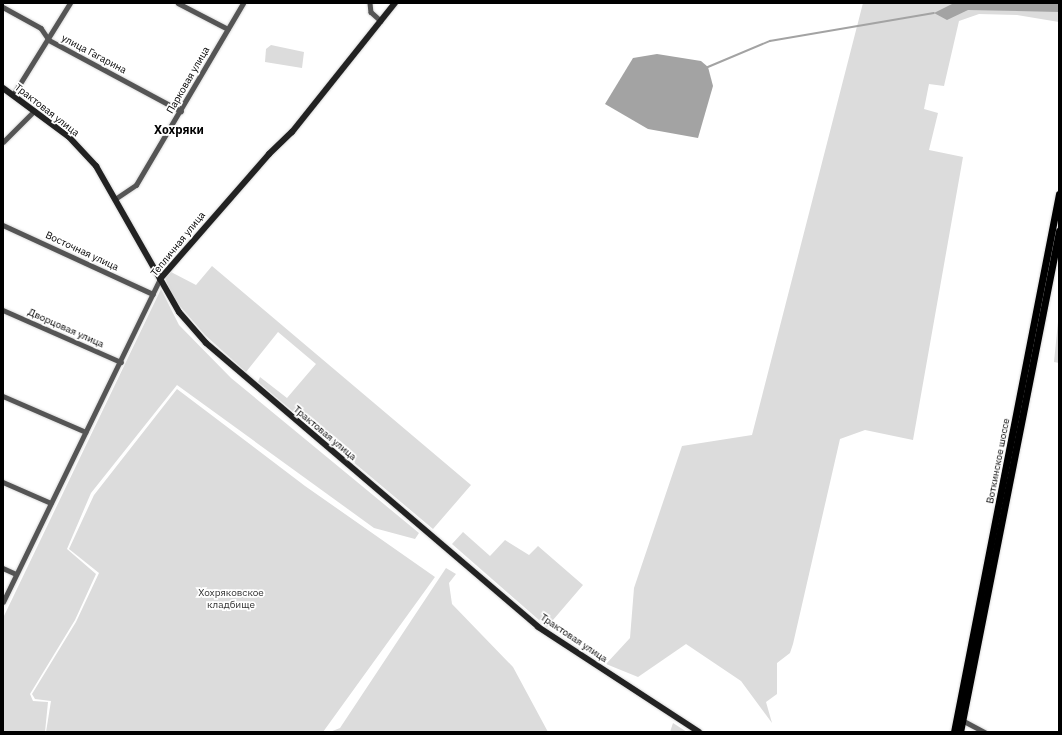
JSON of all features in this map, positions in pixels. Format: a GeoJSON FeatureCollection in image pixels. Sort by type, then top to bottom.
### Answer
{"type":"FeatureCollection","features":[{"type":"Feature","properties":{"kind":"main road","name":"Воткинское шоссе"},"geometry":{"type":"LineString","coordinates":[[954,732],[1059,194]]}},
{"type":"Feature","properties":{"kind":"main road","name":"Воткинское шоссе"},"geometry":{"type":"LineString","coordinates":[[960,732],[1057,249],[1059,231]]}},
{"type":"Feature","properties":{"kind":"street"},"geometry":{"type":"LineString","coordinates":[[13,95],[49,40],[70,3]]}},
{"type":"Feature","properties":{"kind":"street"},"geometry":{"type":"LineString","coordinates":[[178,3],[228,29]]}},
{"type":"Feature","properties":{"kind":"street","name":"Парковая улица"},"geometry":{"type":"LineString","coordinates":[[115,199],[136,185],[181,111],[243,3]]}},
{"type":"Feature","properties":{"kind":"street"},"geometry":{"type":"LineString","coordinates":[[370,3],[371,12],[381,21]]}},
{"type":"Feature","properties":{"kind":"street","name":"Тепличная улица"},"geometry":{"type":"LineString","coordinates":[[3,602],[160,280],[269,154],[292,132],[395,3]]}},
{"type":"Feature","properties":{"kind":"street","name":"улица Гагарина"},"geometry":{"type":"LineString","coordinates":[[3,7],[41,28],[49,40],[181,111]]}},
{"type":"Feature","properties":{"kind":"street","name":"Трактовая улица"},"geometry":{"type":"LineString","coordinates":[[3,88],[69,137],[96,166],[179,312],[206,343],[538,627],[699,732]]}},
{"type":"Feature","properties":{"kind":"street"},"geometry":{"type":"LineString","coordinates":[[3,142],[34,111]]}},
{"type":"Feature","properties":{"kind":"street","name":"Восточная улица"},"geometry":{"type":"LineString","coordinates":[[3,225],[153,294]]}},
{"type":"Feature","properties":{"kind":"street","name":"Дворцовая улица"},"geometry":{"type":"LineString","coordinates":[[3,310],[121,362]]}},
{"type":"Feature","properties":{"kind":"street"},"geometry":{"type":"LineString","coordinates":[[3,396],[86,432]]}},
{"type":"Feature","properties":{"kind":"street"},"geometry":{"type":"LineString","coordinates":[[3,482],[51,503]]}},
{"type":"Feature","properties":{"kind":"street"},"geometry":{"type":"LineString","coordinates":[[3,568],[16,574]]}},
{"type":"Feature","properties":{"kind":"street"},"geometry":{"type":"LineString","coordinates":[[962,720],[986,732]]}},
{"type":"Feature","properties":{"kind":"green space"},"geometry":{"type":"Polygon","coordinates":[[[863,3],[1059,3],[1059,22],[1017,15],[979,14],[959,21],[944,86],[929,84],[924,109],[938,113],[929,150],[963,157],[913,440],[865,430],[840,439],[793,644],[790,653],[777,663],[777,694],[766,702],[772,723],[741,681],[686,644],[638,677],[606,664],[630,638],[634,588],[682,446],[752,435],[863,3]]]}},
{"type":"Feature","properties":{"kind":"green space"},"geometry":{"type":"Polygon","coordinates":[[[271,45],[304,52],[302,68],[265,62],[266,49],[271,45]]]}},
{"type":"Feature","properties":{"kind":"green space"},"geometry":{"type":"Polygon","coordinates":[[[212,266],[471,485],[433,529],[258,382],[260,377],[287,398],[316,364],[278,332],[246,372],[205,335],[173,298],[165,278],[171,272],[196,285],[212,266]]]}},
{"type":"Feature","properties":{"kind":"green space"},"geometry":{"type":"Polygon","coordinates":[[[161,289],[179,325],[231,378],[419,533],[415,539],[374,528],[177,385],[91,493],[67,549],[96,574],[75,620],[30,694],[33,701],[48,702],[45,732],[3,732],[3,618],[161,289]]]}},
{"type":"Feature","properties":{"kind":"green space"},"geometry":{"type":"Polygon","coordinates":[[[1059,322],[1059,363],[1054,362],[1059,322]]]}},
{"type":"Feature","properties":{"kind":"green space","name":"Хохряковское кладбище"},"geometry":{"type":"Polygon","coordinates":[[[177,389],[305,486],[435,577],[323,732],[46,732],[51,701],[35,699],[32,694],[76,622],[99,573],[69,549],[94,495],[177,389]]]}},
{"type":"Feature","properties":{"kind":"green space"},"geometry":{"type":"Polygon","coordinates":[[[463,532],[490,556],[505,540],[529,555],[538,546],[583,585],[547,627],[452,544],[463,532]]]}},
{"type":"Feature","properties":{"kind":"green space"},"geometry":{"type":"Polygon","coordinates":[[[446,568],[456,574],[449,583],[452,604],[513,667],[548,732],[330,732],[340,728],[446,568]]]}},
{"type":"Feature","properties":{"kind":"green space"},"geometry":{"type":"Polygon","coordinates":[[[673,723],[687,732],[670,732],[673,723]]]}},
{"type":"Feature","properties":{"kind":"shaded area"},"geometry":{"type":"Polygon","coordinates":[[[954,3],[1059,3],[1059,12],[968,10],[947,20],[934,13],[954,3]]]}},
{"type":"Feature","properties":{"kind":"shaded area"},"geometry":{"type":"Polygon","coordinates":[[[657,54],[701,61],[708,67],[713,86],[698,138],[648,129],[605,104],[633,58],[657,54]]]}},
{"type":"Feature","properties":{"kind":"waterway"},"geometry":{"type":"LineString","coordinates":[[708,67],[770,41],[934,13]]}},
{"type":"Feature","properties":{"kind":"district","name":"Хохряки"},"geometry":{"type":"Point","coordinates":[179,130]}}]}
